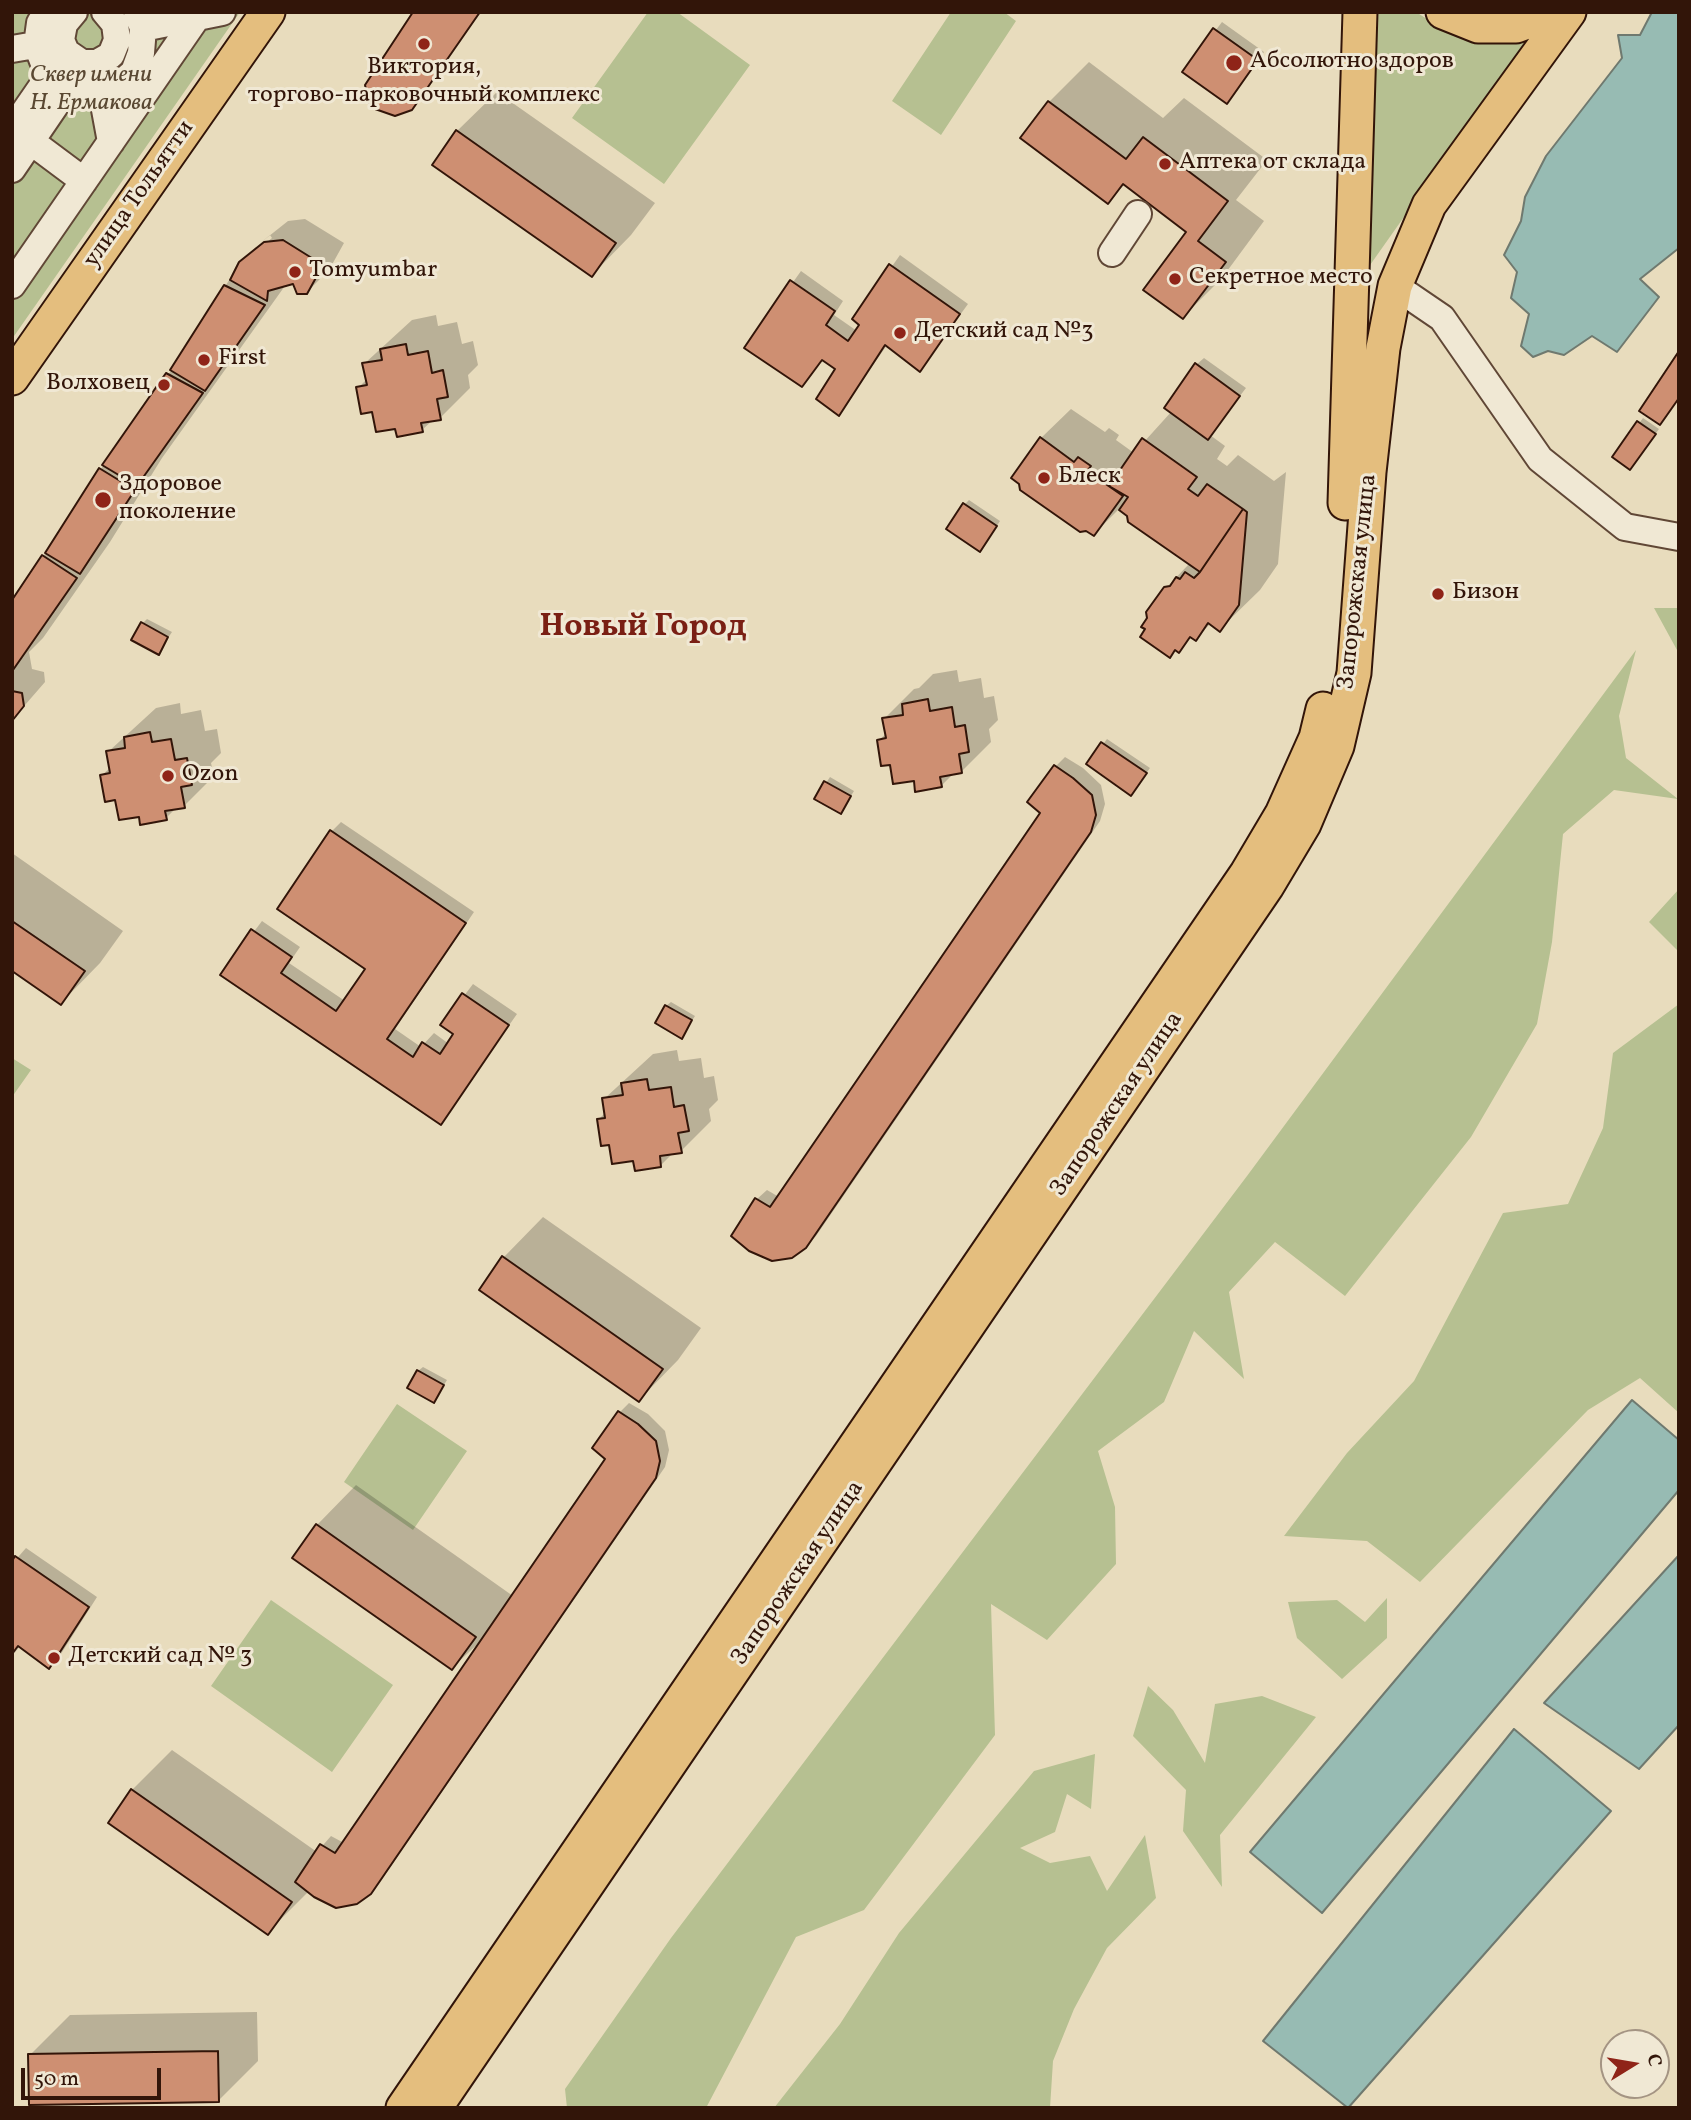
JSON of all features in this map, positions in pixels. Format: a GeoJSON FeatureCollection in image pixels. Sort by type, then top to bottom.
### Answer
{"type":"FeatureCollection","features":[{"type":"Feature","properties":{"kind":"main road","name":"улица Тольятти"},"geometry":{"type":"LineString","coordinates":[[12,378],[268,12]]}},
{"type":"Feature","properties":{"kind":"main road","name":"Запорожская улица"},"geometry":{"type":"LineString","coordinates":[[403,2108],[1247,873],[1282,814],[1315,738],[1333,669],[1347,469],[1360,12]]}},
{"type":"Feature","properties":{"kind":"main road"},"geometry":{"type":"LineString","coordinates":[[1443,12],[1478,26],[1516,26],[1553,12]]}},
{"type":"Feature","properties":{"kind":"main road","name":"Запорожская улица"},"geometry":{"type":"LineString","coordinates":[[435,2108],[1267,886],[1304,824],[1337,746],[1354,673],[1369,472],[1383,348],[1395,286],[1429,205],[1569,12]]}},
{"type":"Feature","properties":{"kind":"street"},"geometry":{"type":"LineString","coordinates":[[47,12],[40,23],[60,59],[101,90],[111,142]]}},
{"type":"Feature","properties":{"kind":"street"},"geometry":{"type":"LineString","coordinates":[[12,169],[17,132],[60,59],[64,24],[74,12]]}},
{"type":"Feature","properties":{"kind":"street"},"geometry":{"type":"LineString","coordinates":[[60,59],[111,55],[117,40],[115,24],[105,12]]}},
{"type":"Feature","properties":{"kind":"street"},"geometry":{"type":"LineString","coordinates":[[101,90],[119,85],[134,72],[141,53],[140,20],[195,20],[222,12]]}},
{"type":"Feature","properties":{"kind":"street"},"geometry":{"type":"LineString","coordinates":[[16,270],[84,181],[195,20]]}},
{"type":"Feature","properties":{"kind":"street"},"geometry":{"type":"LineString","coordinates":[[17,132],[84,181]]}},
{"type":"Feature","properties":{"kind":"street"},"geometry":{"type":"LineString","coordinates":[[12,177],[12,184]]}},
{"type":"Feature","properties":{"kind":"street"},"geometry":{"type":"LineString","coordinates":[[1112,253],[1138,214]]}},
{"type":"Feature","properties":{"kind":"street"},"geometry":{"type":"LineString","coordinates":[[1395,286],[1442,318],[1539,459],[1625,527],[1679,537]]}},
{"type":"Feature","properties":{"kind":"green space","name":"Сквер имени Н. Ермакова"},"geometry":{"type":"Polygon","coordinates":[[[12,12],[240,12],[12,339],[12,12]]]}},
{"type":"Feature","properties":{"kind":"green space"},"geometry":{"type":"Polygon","coordinates":[[[648,12],[677,12],[750,65],[664,184],[572,118],[648,12]]]}},
{"type":"Feature","properties":{"kind":"green space"},"geometry":{"type":"Polygon","coordinates":[[[951,12],[1004,12],[1016,21],[941,135],[892,101],[951,12]]]}},
{"type":"Feature","properties":{"kind":"green space"},"geometry":{"type":"Polygon","coordinates":[[[1373,12],[1416,12],[1444,30],[1462,37],[1531,37],[1363,275],[1373,12]]]}},
{"type":"Feature","properties":{"kind":"green space"},"geometry":{"type":"Polygon","coordinates":[[[1654,608],[1679,608],[1679,651],[1677,650],[1654,608]]]}},
{"type":"Feature","properties":{"kind":"green space"},"geometry":{"type":"Polygon","coordinates":[[[1636,650],[1619,716],[1626,758],[1678,799],[1614,790],[1563,834],[1552,942],[1537,1024],[1471,1137],[1345,1296],[1275,1242],[1229,1292],[1244,1379],[1194,1331],[1164,1402],[1098,1451],[1115,1507],[1116,1564],[1047,1640],[991,1604],[995,1735],[864,1910],[796,1937],[706,2108],[567,2108],[565,2089],[671,1938],[1247,1176],[1636,650]]]}},
{"type":"Feature","properties":{"kind":"green space"},"geometry":{"type":"Polygon","coordinates":[[[1679,889],[1679,952],[1649,922],[1679,889]]]}},
{"type":"Feature","properties":{"kind":"green space"},"geometry":{"type":"Polygon","coordinates":[[[1679,1004],[1679,1413],[1640,1378],[1588,1410],[1420,1582],[1367,1541],[1284,1536],[1347,1453],[1414,1381],[1503,1213],[1568,1204],[1603,1128],[1613,1053],[1679,1004]]]}},
{"type":"Feature","properties":{"kind":"green space"},"geometry":{"type":"Polygon","coordinates":[[[12,1058],[31,1070],[12,1097],[12,1058]]]}},
{"type":"Feature","properties":{"kind":"green space"},"geometry":{"type":"Polygon","coordinates":[[[397,1404],[467,1451],[413,1530],[344,1482],[397,1404]]]}},
{"type":"Feature","properties":{"kind":"green space"},"geometry":{"type":"Polygon","coordinates":[[[1387,1598],[1387,1638],[1342,1679],[1297,1638],[1288,1602],[1337,1600],[1365,1622],[1387,1598]]]}},
{"type":"Feature","properties":{"kind":"green space"},"geometry":{"type":"Polygon","coordinates":[[[271,1600],[393,1685],[332,1772],[211,1686],[271,1600]]]}},
{"type":"Feature","properties":{"kind":"green space"},"geometry":{"type":"Polygon","coordinates":[[[1148,1686],[1173,1710],[1205,1763],[1215,1704],[1262,1696],[1316,1717],[1220,1835],[1222,1887],[1183,1831],[1186,1790],[1133,1736],[1148,1686]]]}},
{"type":"Feature","properties":{"kind":"green space"},"geometry":{"type":"Polygon","coordinates":[[[1095,1754],[1091,1809],[1067,1794],[1055,1832],[1020,1848],[1050,1863],[1090,1856],[1107,1891],[1145,1835],[1156,1898],[1107,1948],[1074,2009],[1053,2061],[1050,2108],[774,2108],[840,2024],[899,1933],[1034,1771],[1095,1754]]]}},
{"type":"Feature","properties":{"kind":"water"},"geometry":{"type":"Polygon","coordinates":[[[1652,12],[1679,12],[1679,248],[1640,279],[1659,297],[1617,352],[1592,336],[1564,355],[1548,351],[1533,357],[1521,346],[1529,314],[1511,298],[1517,272],[1504,255],[1521,221],[1525,197],[1546,156],[1622,58],[1618,35],[1640,35],[1652,12]]]}},
{"type":"Feature","properties":{"kind":"water"},"geometry":{"type":"Polygon","coordinates":[[[1632,1400],[1679,1440],[1679,1490],[1322,1913],[1250,1852],[1632,1400]]]}},
{"type":"Feature","properties":{"kind":"water"},"geometry":{"type":"Polygon","coordinates":[[[1679,1555],[1679,1725],[1639,1769],[1544,1703],[1679,1555]]]}},
{"type":"Feature","properties":{"kind":"water"},"geometry":{"type":"Polygon","coordinates":[[[1514,1729],[1611,1811],[1348,2108],[1263,2041],[1514,1729]]]}},
{"type":"Feature","properties":{"kind":"building","name":"Виктория, торгово-парковочный комплекс"},"geometry":{"type":"Polygon","coordinates":[[[413,12],[480,12],[412,110],[395,116],[375,109],[369,102],[365,85],[413,12]]]}},
{"type":"Feature","properties":{"kind":"building"},"geometry":{"type":"Polygon","coordinates":[[[1213,28],[1258,60],[1227,104],[1182,72],[1213,28]]]}},
{"type":"Feature","properties":{"kind":"building"},"geometry":{"type":"Polygon","coordinates":[[[1048,101],[1126,159],[1143,137],[1228,201],[1198,241],[1226,262],[1183,319],[1143,290],[1186,232],[1123,184],[1108,204],[1020,138],[1048,101]]]}},
{"type":"Feature","properties":{"kind":"building"},"geometry":{"type":"Polygon","coordinates":[[[456,130],[616,243],[592,277],[432,165],[456,130]]]}},
{"type":"Feature","properties":{"kind":"building"},"geometry":{"type":"Polygon","coordinates":[[[283,240],[323,265],[307,294],[297,294],[293,284],[268,291],[267,301],[230,280],[239,262],[264,242],[283,240]]]}},
{"type":"Feature","properties":{"kind":"building","name":"Детский сад №3"},"geometry":{"type":"Polygon","coordinates":[[[889,264],[960,314],[920,372],[885,345],[839,416],[816,399],[835,369],[822,360],[802,387],[744,348],[790,280],[835,311],[826,325],[848,341],[859,325],[852,319],[889,264]]]}},
{"type":"Feature","properties":{"kind":"building"},"geometry":{"type":"Polygon","coordinates":[[[224,285],[265,305],[205,391],[170,370],[224,285]]]}},
{"type":"Feature","properties":{"kind":"building"},"geometry":{"type":"Polygon","coordinates":[[[406,344],[408,355],[428,351],[432,373],[443,370],[448,397],[437,399],[441,420],[421,423],[423,432],[397,437],[395,429],[376,432],[372,412],[361,414],[356,387],[367,385],[362,363],[382,360],[380,349],[406,344]]]}},
{"type":"Feature","properties":{"kind":"building"},"geometry":{"type":"Polygon","coordinates":[[[1679,351],[1679,398],[1660,425],[1639,411],[1679,351]]]}},
{"type":"Feature","properties":{"kind":"building"},"geometry":{"type":"Polygon","coordinates":[[[1195,363],[1240,396],[1208,440],[1164,408],[1195,363]]]}},
{"type":"Feature","properties":{"kind":"building"},"geometry":{"type":"Polygon","coordinates":[[[166,373],[203,393],[137,486],[102,465],[166,373]]]}},
{"type":"Feature","properties":{"kind":"building"},"geometry":{"type":"Polygon","coordinates":[[[1637,421],[1656,434],[1630,470],[1612,457],[1637,421]]]}},
{"type":"Feature","properties":{"kind":"building"},"geometry":{"type":"Polygon","coordinates":[[[1040,437],[1074,462],[1078,457],[1091,466],[1087,471],[1123,496],[1094,536],[1086,531],[1080,532],[1020,490],[1019,484],[1011,478],[1040,437]]]}},
{"type":"Feature","properties":{"kind":"building"},"geometry":{"type":"Polygon","coordinates":[[[1142,438],[1197,477],[1188,489],[1198,496],[1207,484],[1243,509],[1200,572],[1128,522],[1127,516],[1119,510],[1128,497],[1109,486],[1142,438]]]}},
{"type":"Feature","properties":{"kind":"building"},"geometry":{"type":"Polygon","coordinates":[[[99,468],[135,490],[80,574],[45,553],[99,468]]]}},
{"type":"Feature","properties":{"kind":"building"},"geometry":{"type":"Polygon","coordinates":[[[963,503],[997,526],[980,552],[946,529],[963,503]]]}},
{"type":"Feature","properties":{"kind":"building"},"geometry":{"type":"Polygon","coordinates":[[[1243,509],[1247,512],[1239,605],[1220,632],[1208,623],[1196,641],[1190,637],[1179,653],[1175,650],[1170,658],[1140,637],[1145,629],[1141,627],[1147,618],[1146,612],[1164,587],[1170,586],[1176,577],[1180,579],[1185,572],[1194,578],[1200,572],[1243,509]]]}},
{"type":"Feature","properties":{"kind":"building"},"geometry":{"type":"Polygon","coordinates":[[[42,555],[77,578],[13,670],[12,600],[42,555]]]}},
{"type":"Feature","properties":{"kind":"building"},"geometry":{"type":"Polygon","coordinates":[[[141,622],[168,637],[159,655],[131,640],[141,622]]]}},
{"type":"Feature","properties":{"kind":"building"},"geometry":{"type":"Polygon","coordinates":[[[12,691],[22,693],[24,706],[12,721],[12,691]]]}},
{"type":"Feature","properties":{"kind":"building"},"geometry":{"type":"Polygon","coordinates":[[[928,699],[930,711],[952,707],[955,727],[965,725],[969,752],[959,754],[962,773],[940,777],[942,787],[915,792],[914,781],[893,784],[890,765],[881,766],[877,740],[886,738],[882,718],[903,715],[902,704],[928,699]]]}},
{"type":"Feature","properties":{"kind":"building"},"geometry":{"type":"Polygon","coordinates":[[[150,732],[152,742],[171,739],[175,760],[187,758],[192,785],[181,787],[185,808],[165,811],[167,820],[140,825],[139,817],[119,820],[115,800],[105,802],[100,775],[110,773],[106,751],[125,748],[124,737],[150,732]]]}},
{"type":"Feature","properties":{"kind":"building"},"geometry":{"type":"Polygon","coordinates":[[[1101,742],[1147,773],[1131,796],[1086,764],[1101,742]]]}},
{"type":"Feature","properties":{"kind":"building"},"geometry":{"type":"Polygon","coordinates":[[[1054,765],[1092,795],[1096,815],[1091,832],[806,1248],[792,1258],[772,1261],[749,1251],[731,1236],[755,1198],[770,1207],[1040,813],[1027,802],[1054,765]]]}},
{"type":"Feature","properties":{"kind":"building"},"geometry":{"type":"Polygon","coordinates":[[[824,781],[851,796],[841,814],[814,799],[824,781]]]}},
{"type":"Feature","properties":{"kind":"building"},"geometry":{"type":"Polygon","coordinates":[[[330,830],[466,923],[387,1039],[413,1057],[422,1042],[440,1054],[453,1034],[440,1025],[462,993],[509,1025],[441,1125],[220,975],[251,929],[292,957],[281,973],[336,1011],[365,969],[277,909],[330,830]]]}},
{"type":"Feature","properties":{"kind":"building"},"geometry":{"type":"Polygon","coordinates":[[[12,921],[85,971],[61,1005],[12,971],[12,921]]]}},
{"type":"Feature","properties":{"kind":"building"},"geometry":{"type":"Polygon","coordinates":[[[665,1005],[692,1020],[682,1039],[655,1023],[665,1005]]]}},
{"type":"Feature","properties":{"kind":"building"},"geometry":{"type":"Polygon","coordinates":[[[647,1079],[649,1090],[671,1087],[674,1107],[684,1105],[689,1131],[678,1133],[682,1153],[660,1156],[661,1167],[635,1171],[633,1161],[612,1164],[609,1145],[601,1146],[597,1119],[605,1118],[602,1098],[623,1095],[621,1083],[647,1079]]]}},
{"type":"Feature","properties":{"kind":"building"},"geometry":{"type":"Polygon","coordinates":[[[502,1256],[663,1369],[639,1402],[479,1290],[502,1256]]]}},
{"type":"Feature","properties":{"kind":"building"},"geometry":{"type":"Polygon","coordinates":[[[417,1370],[444,1385],[434,1403],[407,1388],[417,1370]]]}},
{"type":"Feature","properties":{"kind":"building"},"geometry":{"type":"Polygon","coordinates":[[[618,1411],[638,1424],[656,1441],[660,1461],[656,1478],[371,1894],[357,1904],[336,1908],[314,1897],[295,1882],[320,1844],[335,1853],[605,1459],[592,1448],[618,1411]]]}},
{"type":"Feature","properties":{"kind":"building"},"geometry":{"type":"Polygon","coordinates":[[[316,1524],[476,1637],[452,1670],[292,1558],[316,1524]]]}},
{"type":"Feature","properties":{"kind":"building"},"geometry":{"type":"Polygon","coordinates":[[[15,1556],[89,1607],[49,1669],[18,1646],[12,1654],[12,1561],[15,1556]]]}},
{"type":"Feature","properties":{"kind":"building"},"geometry":{"type":"Polygon","coordinates":[[[131,1789],[292,1902],[268,1935],[108,1823],[131,1789]]]}},
{"type":"Feature","properties":{"kind":"building"},"geometry":{"type":"Polygon","coordinates":[[[218,2051],[219,2102],[29,2105],[28,2054],[218,2051]]]}},
{"type":"Feature","properties":{"kind":"place","name":"Виктория, торгово-парковочный комплекс"},"geometry":{"type":"Point","coordinates":[424,44]}},
{"type":"Feature","properties":{"kind":"place","name":"Абсолютно здоров"},"geometry":{"type":"Point","coordinates":[1234,63]}},
{"type":"Feature","properties":{"kind":"place","name":"Аптека от склада"},"geometry":{"type":"Point","coordinates":[1165,164]}},
{"type":"Feature","properties":{"kind":"place","name":"Tomyumbar"},"geometry":{"type":"Point","coordinates":[295,272]}},
{"type":"Feature","properties":{"kind":"place","name":"Секретное место"},"geometry":{"type":"Point","coordinates":[1175,279]}},
{"type":"Feature","properties":{"kind":"place","name":"Детский сад №3"},"geometry":{"type":"Point","coordinates":[900,333]}},
{"type":"Feature","properties":{"kind":"place","name":"First"},"geometry":{"type":"Point","coordinates":[204,360]}},
{"type":"Feature","properties":{"kind":"place","name":"Волховец"},"geometry":{"type":"Point","coordinates":[164,385]}},
{"type":"Feature","properties":{"kind":"place","name":"Блеск"},"geometry":{"type":"Point","coordinates":[1044,478]}},
{"type":"Feature","properties":{"kind":"place","name":"Здоровое поколение"},"geometry":{"type":"Point","coordinates":[103,500]}},
{"type":"Feature","properties":{"kind":"place","name":"Бизон"},"geometry":{"type":"Point","coordinates":[1438,594]}},
{"type":"Feature","properties":{"kind":"place","name":"Ozon"},"geometry":{"type":"Point","coordinates":[168,776]}},
{"type":"Feature","properties":{"kind":"place","name":"Детский сад № 3"},"geometry":{"type":"Point","coordinates":[54,1658]}},
{"type":"Feature","properties":{"kind":"district","name":"Новый Город"},"geometry":{"type":"Point","coordinates":[643,629]}}]}
